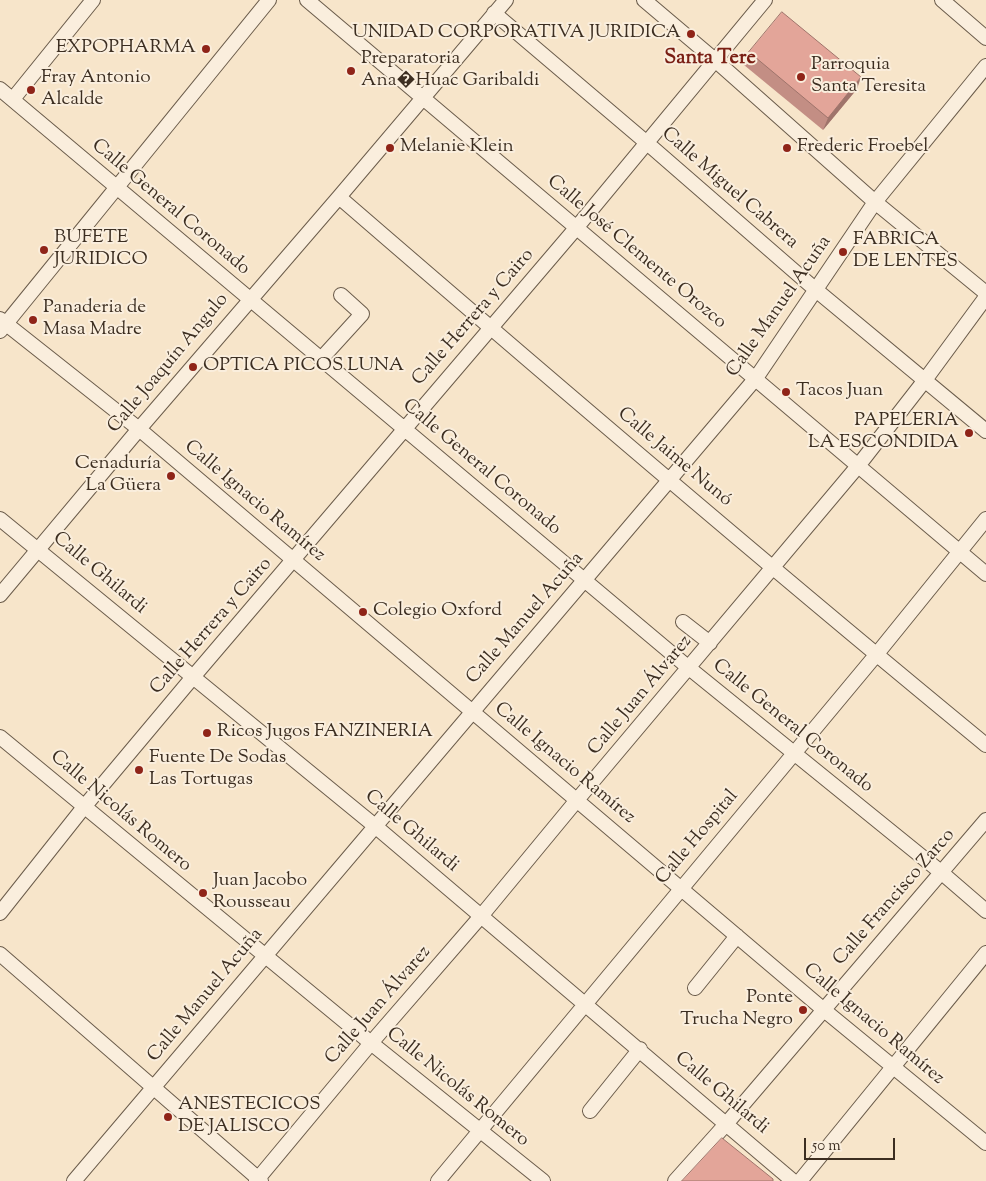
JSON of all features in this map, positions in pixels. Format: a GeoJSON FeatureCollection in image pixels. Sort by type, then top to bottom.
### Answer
{"type":"FeatureCollection","features":[{"type":"Feature","properties":{"kind":"street"},"geometry":{"type":"LineString","coordinates":[[13,99],[93,0]]}},
{"type":"Feature","properties":{"kind":"street"},"geometry":{"type":"LineString","coordinates":[[2,325],[269,0]]}},
{"type":"Feature","properties":{"kind":"street","name":"Calle José Clemente Orozco"},"geometry":{"type":"LineString","coordinates":[[307,0],[986,574]]}},
{"type":"Feature","properties":{"kind":"street","name":"Calle Joaquín Angulo"},"geometry":{"type":"LineString","coordinates":[[0,595],[139,429],[506,0]]}},
{"type":"Feature","properties":{"kind":"street"},"geometry":{"type":"LineString","coordinates":[[644,0],[715,60],[875,202],[986,295]]}},
{"type":"Feature","properties":{"kind":"street","name":"Calle Herrera y Cairo"},"geometry":{"type":"LineString","coordinates":[[0,913],[193,677],[577,227],[765,0]]}},
{"type":"Feature","properties":{"kind":"street"},"geometry":{"type":"LineString","coordinates":[[942,0],[986,38]]}},
{"type":"Feature","properties":{"kind":"street","name":"Calle Miguel Cabrera"},"geometry":{"type":"LineString","coordinates":[[494,14],[647,143],[816,290],[986,431]]}},
{"type":"Feature","properties":{"kind":"street","name":"Calle Manuel Acuña"},"geometry":{"type":"LineString","coordinates":[[74,1181],[756,378],[875,202],[986,66]]}},
{"type":"Feature","properties":{"kind":"street","name":"Calle General Coronado"},"geometry":{"type":"LineString","coordinates":[[0,89],[793,754],[942,872],[986,911]]}},
{"type":"Feature","properties":{"kind":"street","name":"Calle Jaime Nunó"},"geometry":{"type":"LineString","coordinates":[[339,197],[490,328],[986,746]]}},
{"type":"Feature","properties":{"kind":"street"},"geometry":{"type":"LineString","coordinates":[[321,359],[362,314],[341,294]]}},
{"type":"Feature","properties":{"kind":"street","name":"Calle Juan Álvarez"},"geometry":{"type":"LineString","coordinates":[[258,1180],[371,1043],[482,916],[858,466],[925,380],[986,295]]}},
{"type":"Feature","properties":{"kind":"street","name":"Calle Ignacio Ramírez"},"geometry":{"type":"LineString","coordinates":[[2,325],[139,429],[824,1010],[986,1144]]}},
{"type":"Feature","properties":{"kind":"street","name":"Calle Ghilardi"},"geometry":{"type":"LineString","coordinates":[[0,519],[375,826],[640,1049],[793,1181]]}},
{"type":"Feature","properties":{"kind":"street","name":"Calle Hospital"},"geometry":{"type":"LineString","coordinates":[[438,1181],[876,655],[986,519]]}},
{"type":"Feature","properties":{"kind":"street"},"geometry":{"type":"LineString","coordinates":[[683,622],[710,643]]}},
{"type":"Feature","properties":{"kind":"street","name":"Calle Nicolás Romero"},"geometry":{"type":"LineString","coordinates":[[0,737],[371,1043],[543,1181]]}},
{"type":"Feature","properties":{"kind":"street","name":"Calle Francisco Zarco"},"geometry":{"type":"LineString","coordinates":[[675,1181],[727,1123],[986,820]]}},
{"type":"Feature","properties":{"kind":"street"},"geometry":{"type":"LineString","coordinates":[[695,988],[737,936]]}},
{"type":"Feature","properties":{"kind":"street"},"geometry":{"type":"LineString","coordinates":[[800,1181],[986,953]]}},
{"type":"Feature","properties":{"kind":"street"},"geometry":{"type":"LineString","coordinates":[[0,954],[258,1180]]}},
{"type":"Feature","properties":{"kind":"street"},"geometry":{"type":"LineString","coordinates":[[590,1111],[640,1049]]}},
{"type":"Feature","properties":{"kind":"building","name":"Parroquia Santa Teresita"},"geometry":{"type":"Polygon","coordinates":[[[782,12],[861,77],[828,118],[749,52],[782,12]]]}},
{"type":"Feature","properties":{"kind":"building"},"geometry":{"type":"Polygon","coordinates":[[[722,1138],[773,1179],[773,1181],[682,1181],[722,1138]]]}},
{"type":"Feature","properties":{"kind":"place","name":"UNIDAD CORPORATIVA JURIDICA"},"geometry":{"type":"Point","coordinates":[691,34]}},
{"type":"Feature","properties":{"kind":"place","name":"EXPOPHARMA"},"geometry":{"type":"Point","coordinates":[206,49]}},
{"type":"Feature","properties":{"kind":"place","name":"Preparatoria Ana�Huac Garibaldi"},"geometry":{"type":"Point","coordinates":[351,71]}},
{"type":"Feature","properties":{"kind":"place","name":"Parroquia Santa Teresita"},"geometry":{"type":"Point","coordinates":[801,77]}},
{"type":"Feature","properties":{"kind":"place","name":"Fray Antonio Alcalde"},"geometry":{"type":"Point","coordinates":[31,90]}},
{"type":"Feature","properties":{"kind":"place","name":"Melanie Klein"},"geometry":{"type":"Point","coordinates":[390,148]}},
{"type":"Feature","properties":{"kind":"place","name":"Frederic Froebel"},"geometry":{"type":"Point","coordinates":[787,148]}},
{"type":"Feature","properties":{"kind":"place","name":"BUFETE JURIDICO"},"geometry":{"type":"Point","coordinates":[44,250]}},
{"type":"Feature","properties":{"kind":"place","name":"FABRICA DE LENTES"},"geometry":{"type":"Point","coordinates":[843,252]}},
{"type":"Feature","properties":{"kind":"place","name":"Panaderia de Masa Madre"},"geometry":{"type":"Point","coordinates":[33,320]}},
{"type":"Feature","properties":{"kind":"place","name":"OPTICA PICOS LUNA"},"geometry":{"type":"Point","coordinates":[193,367]}},
{"type":"Feature","properties":{"kind":"place","name":"Tacos Juan"},"geometry":{"type":"Point","coordinates":[786,392]}},
{"type":"Feature","properties":{"kind":"place","name":"PAPELERIA LA ESCONDIDA"},"geometry":{"type":"Point","coordinates":[969,433]}},
{"type":"Feature","properties":{"kind":"place","name":"Cenaduría La Güera"},"geometry":{"type":"Point","coordinates":[171,476]}},
{"type":"Feature","properties":{"kind":"place","name":"Colegio Oxford"},"geometry":{"type":"Point","coordinates":[363,612]}},
{"type":"Feature","properties":{"kind":"place","name":"Ricos Jugos FANZINERIA"},"geometry":{"type":"Point","coordinates":[207,733]}},
{"type":"Feature","properties":{"kind":"place","name":"Fuente De Sodas Las Tortugas"},"geometry":{"type":"Point","coordinates":[139,770]}},
{"type":"Feature","properties":{"kind":"place","name":"Juan Jacobo Rousseau"},"geometry":{"type":"Point","coordinates":[203,893]}},
{"type":"Feature","properties":{"kind":"place","name":"Ponte Trucha Negro"},"geometry":{"type":"Point","coordinates":[803,1010]}},
{"type":"Feature","properties":{"kind":"place","name":"ANESTECICOS DE JALISCO"},"geometry":{"type":"Point","coordinates":[168,1117]}},
{"type":"Feature","properties":{"kind":"district","name":"Santa Tere"},"geometry":{"type":"Point","coordinates":[710,60]}}]}
